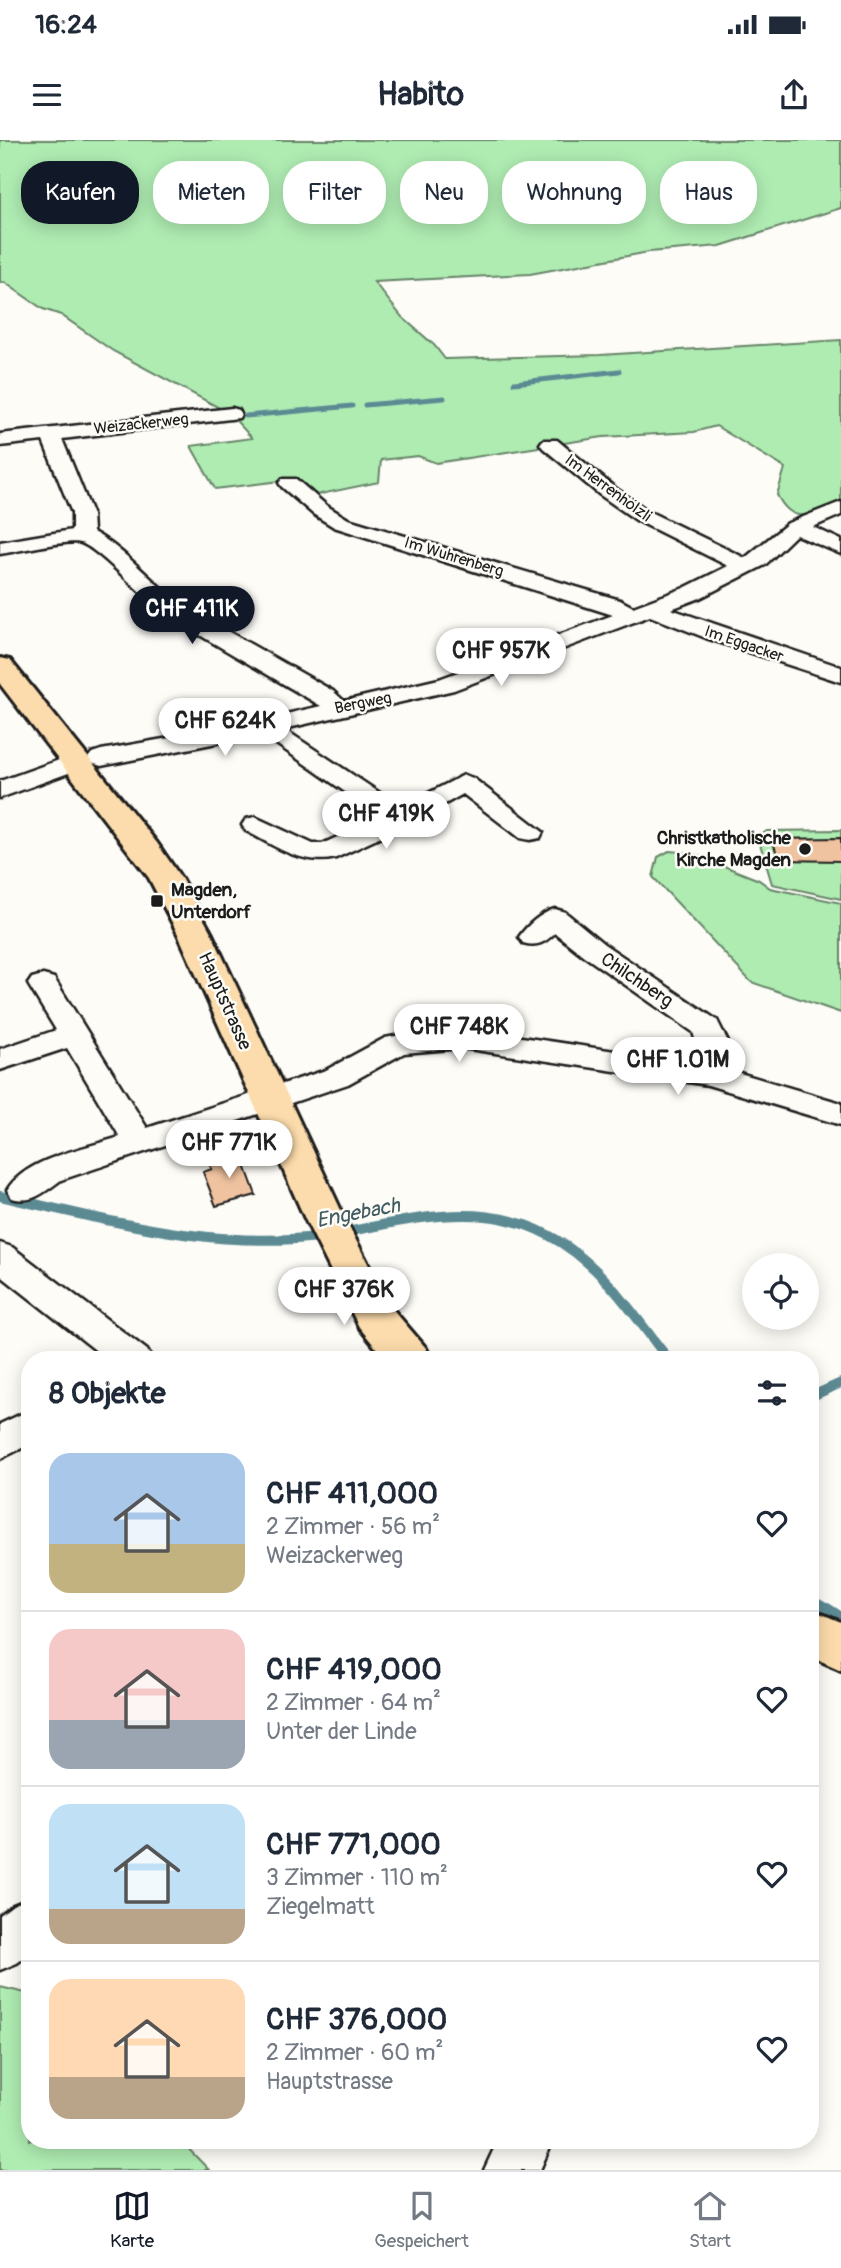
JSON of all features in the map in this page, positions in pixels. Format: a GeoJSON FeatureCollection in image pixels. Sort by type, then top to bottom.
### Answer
{"type":"FeatureCollection","features":[{"type":"Feature","properties":{"kind":"main road","name":"Hauptstrasse"},"geometry":{"type":"LineString","coordinates":[[0,666],[88,760],[165,878],[195,934],[333,1235],[374,1316],[403,1351]]}},
{"type":"Feature","properties":{"kind":"street","name":"Weizackerweg"},"geometry":{"type":"LineString","coordinates":[[0,440],[232,414]]}},
{"type":"Feature","properties":{"kind":"street"},"geometry":{"type":"LineString","coordinates":[[50,434],[82,513],[83,535]]}},
{"type":"Feature","properties":{"kind":"street","name":"Im Herrenhölzli"},"geometry":{"type":"LineString","coordinates":[[550,444],[607,491],[643,516],[744,566]]}},
{"type":"Feature","properties":{"kind":"street","name":"Im Wuhrenberg"},"geometry":{"type":"LineString","coordinates":[[289,483],[320,510],[341,523],[639,611]]}},
{"type":"Feature","properties":{"kind":"street","name":"Bergweg"},"geometry":{"type":"LineString","coordinates":[[0,790],[88,760],[268,725],[337,707],[446,685],[692,593],[757,560],[795,527],[841,508]]}},
{"type":"Feature","properties":{"kind":"street"},"geometry":{"type":"LineString","coordinates":[[795,527],[841,548]]}},
{"type":"Feature","properties":{"kind":"street"},"geometry":{"type":"LineString","coordinates":[[0,548],[83,535],[101,545],[167,605],[324,696],[337,707]]}},
{"type":"Feature","properties":{"kind":"street","name":"Im Eggacker"},"geometry":{"type":"LineString","coordinates":[[639,611],[841,675]]}},
{"type":"Feature","properties":{"kind":"street"},"geometry":{"type":"LineString","coordinates":[[268,725],[275,734],[400,818]]}},
{"type":"Feature","properties":{"kind":"street"},"geometry":{"type":"LineString","coordinates":[[255,825],[308,852],[319,853],[400,818],[464,783],[530,832]]}},
{"type":"Feature","properties":{"kind":"street","name":"Chilchberg"},"geometry":{"type":"LineString","coordinates":[[533,937],[555,918],[594,950],[705,1027],[712,1042],[710,1075]]}},
{"type":"Feature","properties":{"kind":"street"},"geometry":{"type":"LineString","coordinates":[[43,984],[140,1143]]}},
{"type":"Feature","properties":{"kind":"street"},"geometry":{"type":"LineString","coordinates":[[0,1060],[74,1035]]}},
{"type":"Feature","properties":{"kind":"street"},"geometry":{"type":"LineString","coordinates":[[23,1190],[49,1172],[337,1077],[396,1045],[431,1038],[462,1038],[710,1075],[841,1114]]}},
{"type":"Feature","properties":{"kind":"street"},"geometry":{"type":"LineString","coordinates":[[0,1256],[122,1351]]}},
{"type":"Feature","properties":{"kind":"street"},"geometry":{"type":"LineString","coordinates":[[0,1443],[21,1430]]}},
{"type":"Feature","properties":{"kind":"street"},"geometry":{"type":"LineString","coordinates":[[0,1946],[21,1929]]}},
{"type":"Feature","properties":{"kind":"street"},"geometry":{"type":"LineString","coordinates":[[511,2170],[522,2149]]}},
{"type":"Feature","properties":{"kind":"green space"},"geometry":{"type":"Polygon","coordinates":[[[0,140],[841,140],[841,208],[720,246],[649,252],[530,274],[374,282],[402,317],[434,345],[445,359],[600,355],[841,340],[841,502],[804,515],[790,512],[777,495],[785,468],[716,426],[694,432],[603,437],[436,463],[418,456],[381,460],[379,482],[316,495],[296,479],[215,489],[191,446],[252,438],[229,413],[113,351],[61,315],[43,309],[4,282],[0,283],[0,140]]]}},
{"type":"Feature","properties":{"kind":"green space"},"geometry":{"type":"Polygon","coordinates":[[[841,830],[841,899],[772,884],[758,837],[767,831],[841,830]]]}},
{"type":"Feature","properties":{"kind":"green space"},"geometry":{"type":"Polygon","coordinates":[[[669,851],[691,853],[759,880],[770,888],[841,903],[841,1013],[751,982],[653,877],[658,857],[669,851]]]}},
{"type":"Feature","properties":{"kind":"green space"},"geometry":{"type":"Polygon","coordinates":[[[0,1987],[21,1992],[21,2149],[189,2149],[209,2170],[0,2170],[0,1987]]]}},
{"type":"Feature","properties":{"kind":"building","name":"Christkatholische Kirche Magden"},"geometry":{"type":"Polygon","coordinates":[[[841,838],[841,861],[779,860],[772,839],[841,838]]]}},
{"type":"Feature","properties":{"kind":"building"},"geometry":{"type":"Polygon","coordinates":[[[240,1152],[256,1195],[216,1206],[203,1172],[212,1169],[207,1161],[240,1152]]]}},
{"type":"Feature","properties":{"kind":"waterway"},"geometry":{"type":"LineString","coordinates":[[514,383],[619,371]]}},
{"type":"Feature","properties":{"kind":"waterway"},"geometry":{"type":"LineString","coordinates":[[365,405],[444,398]]}},
{"type":"Feature","properties":{"kind":"waterway"},"geometry":{"type":"LineString","coordinates":[[246,416],[352,406]]}},
{"type":"Feature","properties":{"kind":"waterway","name":"Engebach"},"geometry":{"type":"LineString","coordinates":[[0,1196],[161,1231],[243,1239],[284,1240],[325,1236]]}},
{"type":"Feature","properties":{"kind":"waterway","name":"Engebach"},"geometry":{"type":"LineString","coordinates":[[342,1233],[452,1215],[485,1216],[517,1222],[548,1235],[578,1255],[617,1293],[662,1351]]}},
{"type":"Feature","properties":{"kind":"waterway"},"geometry":{"type":"LineString","coordinates":[[819,1393],[841,1383]]}},
{"type":"Feature","properties":{"kind":"waterway"},"geometry":{"type":"LineString","coordinates":[[819,1604],[830,1611]]}},
{"type":"Feature","properties":{"kind":"waterway"},"geometry":{"type":"LineString","coordinates":[[827,1609],[841,1618]]}},
{"type":"Feature","properties":{"kind":"place","name":"Christkatholische Kirche Magden"},"geometry":{"type":"Point","coordinates":[805,849]}},
{"type":"Feature","properties":{"kind":"place","name":"Magden, Unterdorf"},"geometry":{"type":"Point","coordinates":[157,901]}}]}
